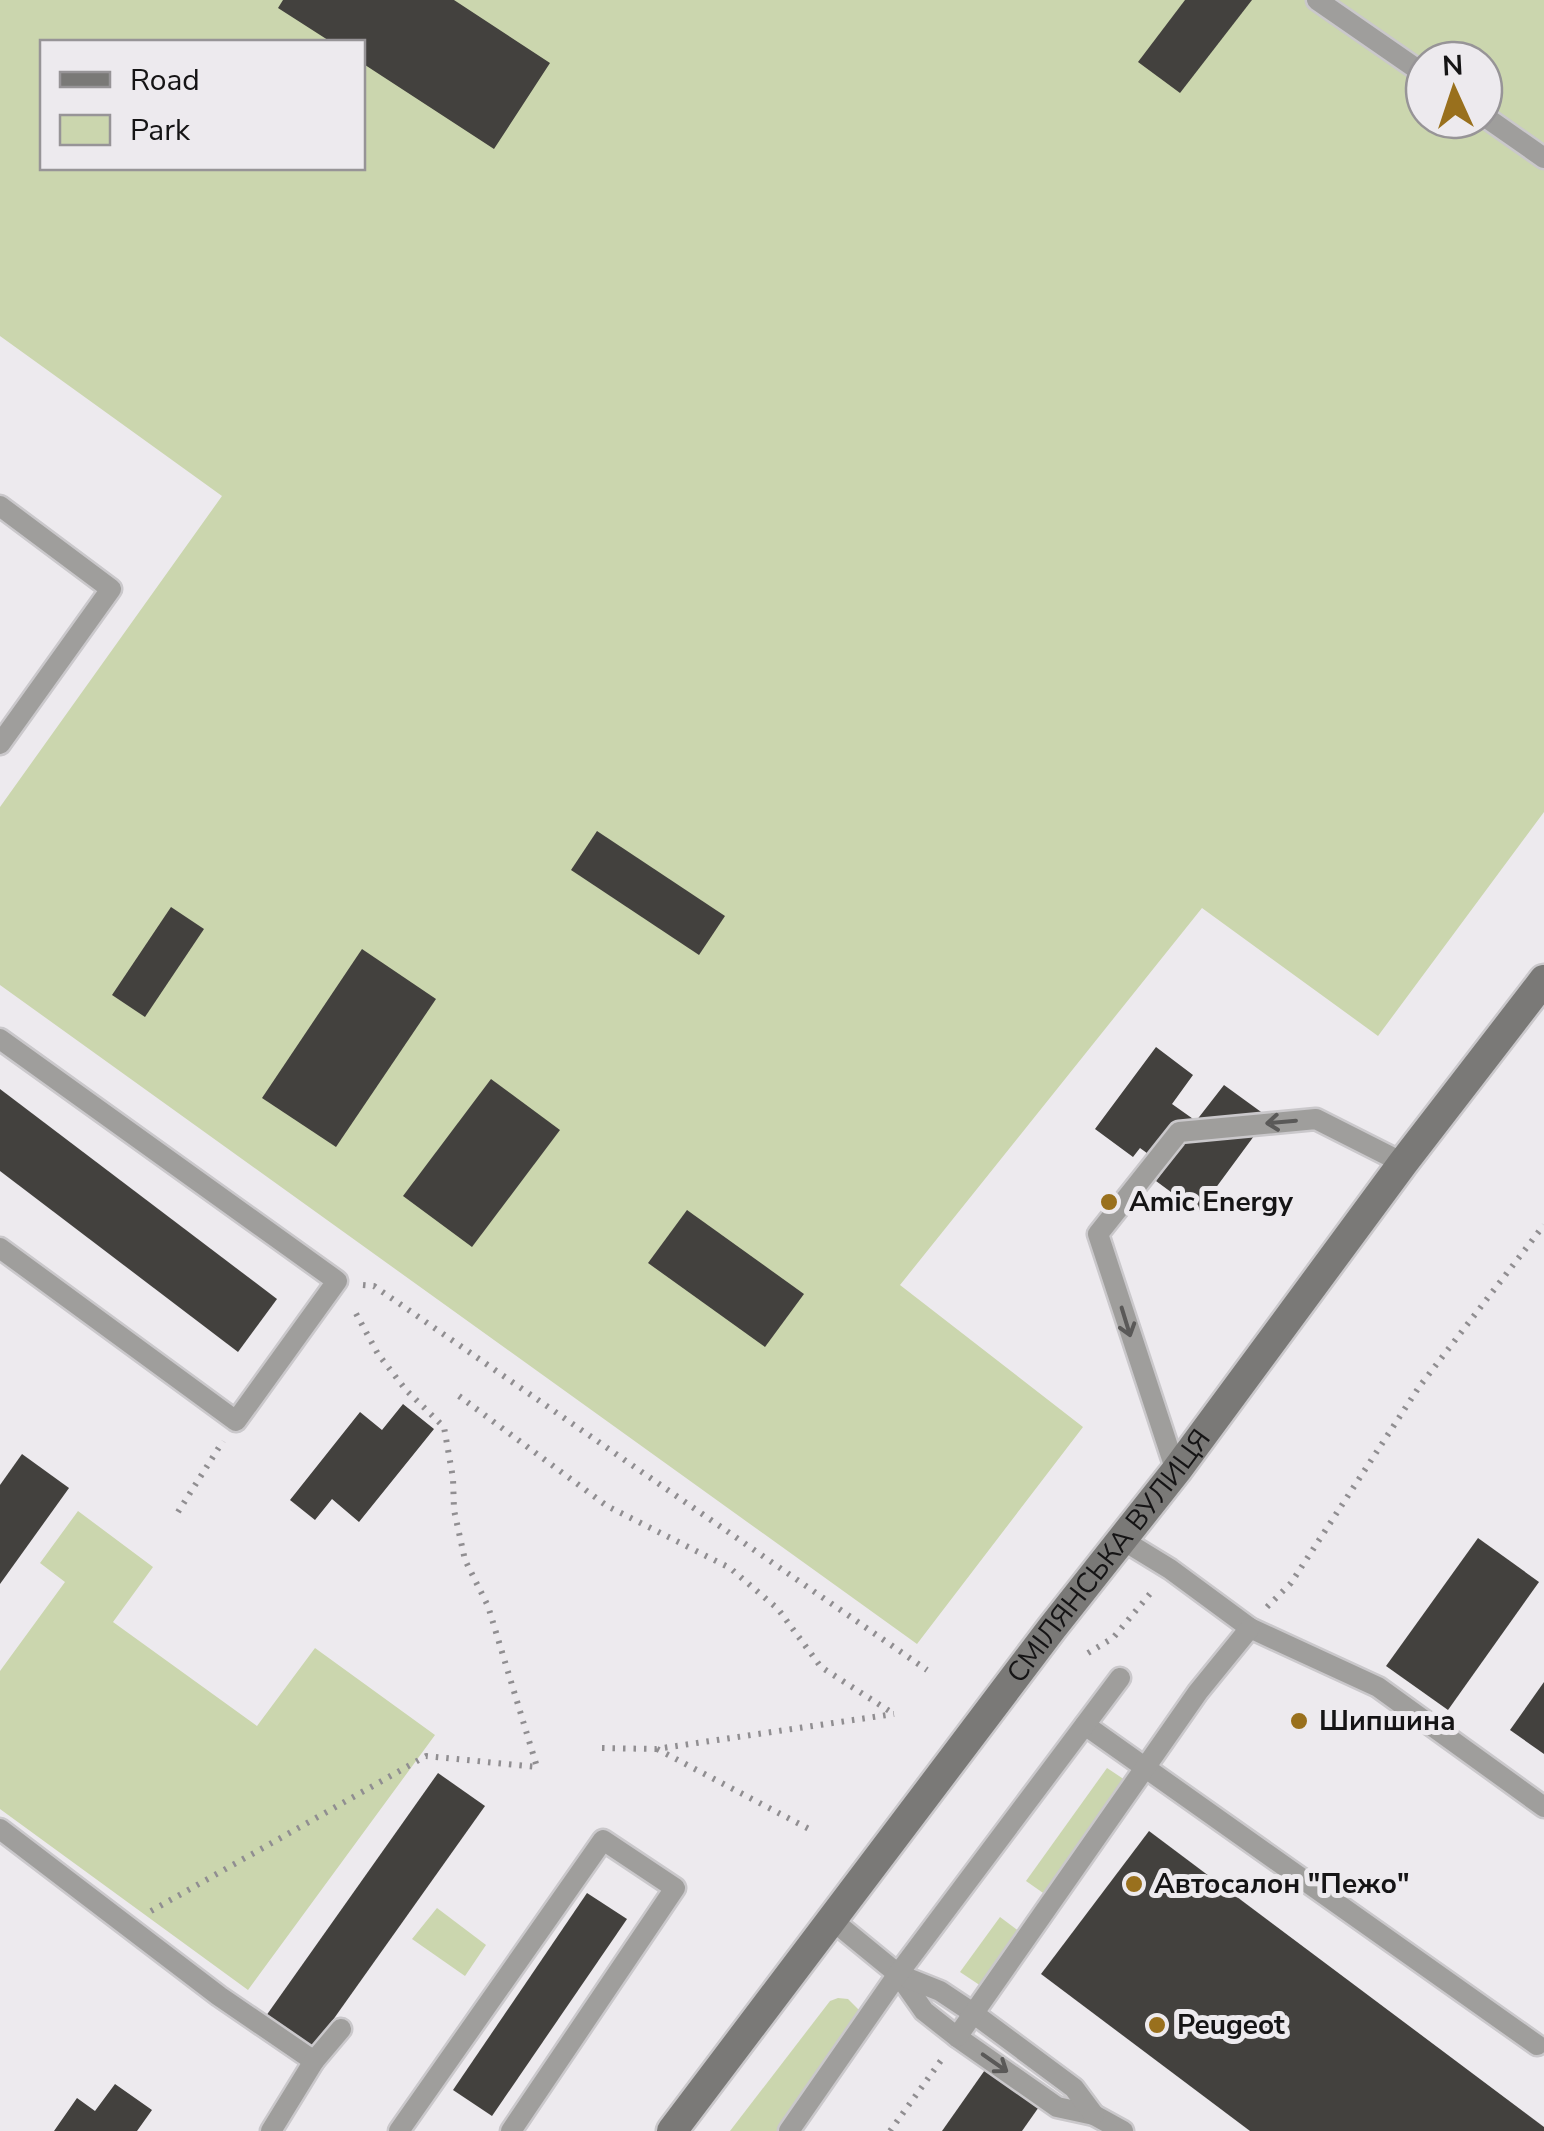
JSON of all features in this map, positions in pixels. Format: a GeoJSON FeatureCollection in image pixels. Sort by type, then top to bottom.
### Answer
{"type":"FeatureCollection","features":[{"type":"Feature","properties":{"kind":"main road","name":"СМІЛЯНСЬКА ВУЛИЦЯ"},"geometry":{"type":"LineString","coordinates":[[672,2131],[1176,1471],[1402,1163],[1544,980]]}},
{"type":"Feature","properties":{"kind":"lane"},"geometry":{"type":"LineString","coordinates":[[1317,0],[1404,60]]}},
{"type":"Feature","properties":{"kind":"lane"},"geometry":{"type":"LineString","coordinates":[[1504,130],[1544,158]]}},
{"type":"Feature","properties":{"kind":"lane"},"geometry":{"type":"LineString","coordinates":[[0,506],[111,589],[0,744]]}},
{"type":"Feature","properties":{"kind":"lane"},"geometry":{"type":"LineString","coordinates":[[0,1039],[337,1281],[236,1421],[0,1248]]}},
{"type":"Feature","properties":{"kind":"lane"},"geometry":{"type":"LineString","coordinates":[[1176,1471],[1098,1234],[1179,1132],[1316,1119],[1402,1163]]}},
{"type":"Feature","properties":{"kind":"lane"},"geometry":{"type":"LineString","coordinates":[[1122,1539],[1250,1628],[1378,1686],[1544,1808]]}},
{"type":"Feature","properties":{"kind":"lane"},"geometry":{"type":"LineString","coordinates":[[958,2037],[1198,1692],[1250,1628]]}},
{"type":"Feature","properties":{"kind":"lane"},"geometry":{"type":"LineString","coordinates":[[790,2131],[898,1974],[1120,1678]]}},
{"type":"Feature","properties":{"kind":"lane"},"geometry":{"type":"LineString","coordinates":[[1086,1725],[1537,2045]]}},
{"type":"Feature","properties":{"kind":"lane"},"geometry":{"type":"LineString","coordinates":[[0,1828],[219,1996],[314,2061]]}},
{"type":"Feature","properties":{"kind":"lane"},"geometry":{"type":"LineString","coordinates":[[407,2128],[603,1840],[675,1888],[510,2131]]}},
{"type":"Feature","properties":{"kind":"lane"},"geometry":{"type":"LineString","coordinates":[[832,1920],[898,1974],[924,2011],[958,2037],[1057,2107],[1094,2116],[1123,2131]]}},
{"type":"Feature","properties":{"kind":"lane"},"geometry":{"type":"LineString","coordinates":[[898,1974],[940,1991],[973,2014],[1074,2088],[1094,2116]]}},
{"type":"Feature","properties":{"kind":"lane"},"geometry":{"type":"LineString","coordinates":[[271,2131],[314,2061],[341,2029]]}},
{"type":"Feature","properties":{"kind":"path"},"geometry":{"type":"LineString","coordinates":[[1250,1628],[1292,1583],[1419,1387],[1544,1225]]}},
{"type":"Feature","properties":{"kind":"path"},"geometry":{"type":"LineString","coordinates":[[337,1281],[374,1286],[926,1670]]}},
{"type":"Feature","properties":{"kind":"path"},"geometry":{"type":"LineString","coordinates":[[126,1925],[426,1756],[537,1767],[488,1606],[466,1560],[454,1510],[444,1428],[387,1366],[353,1308]]}},
{"type":"Feature","properties":{"kind":"path"},"geometry":{"type":"LineString","coordinates":[[459,1396],[607,1506],[730,1568],[778,1608],[822,1667],[894,1714],[656,1749],[602,1748]]}},
{"type":"Feature","properties":{"kind":"path"},"geometry":{"type":"LineString","coordinates":[[178,1512],[236,1421]]}},
{"type":"Feature","properties":{"kind":"path"},"geometry":{"type":"LineString","coordinates":[[1088,1653],[1112,1638],[1170,1570]]}},
{"type":"Feature","properties":{"kind":"path"},"geometry":{"type":"LineString","coordinates":[[656,1749],[809,1830]]}},
{"type":"Feature","properties":{"kind":"path"},"geometry":{"type":"LineString","coordinates":[[890,2131],[958,2037]]}},
{"type":"Feature","properties":{"kind":"green space"},"geometry":{"type":"Polygon","coordinates":[[[0,0],[1544,0],[1544,812],[1378,1036],[1202,908],[900,1285],[1083,1427],[917,1644],[0,985],[0,807],[222,496],[0,336],[0,0]]]}},
{"type":"Feature","properties":{"kind":"green space"},"geometry":{"type":"Polygon","coordinates":[[[78,1511],[153,1567],[113,1622],[257,1726],[315,1648],[435,1735],[248,1990],[0,1809],[0,1671],[65,1582],[40,1563],[78,1511]]]}},
{"type":"Feature","properties":{"kind":"green space"},"geometry":{"type":"Polygon","coordinates":[[[1107,1768],[1128,1782],[1046,1895],[1026,1881],[1107,1768]]]}},
{"type":"Feature","properties":{"kind":"green space"},"geometry":{"type":"Polygon","coordinates":[[[437,1908],[486,1945],[465,1976],[412,1939],[437,1908]]]}},
{"type":"Feature","properties":{"kind":"green space"},"geometry":{"type":"Polygon","coordinates":[[[1000,1917],[1020,1932],[981,1986],[960,1972],[1000,1917]]]}},
{"type":"Feature","properties":{"kind":"green space"},"geometry":{"type":"Polygon","coordinates":[[[848,1999],[861,2012],[781,2131],[730,2131],[830,2001],[848,1999]]]}},
{"type":"Feature","properties":{"kind":"building"},"geometry":{"type":"Polygon","coordinates":[[[283,0],[454,0],[550,63],[494,149],[365,65],[365,40],[328,40],[278,8],[283,0]]]}},
{"type":"Feature","properties":{"kind":"building"},"geometry":{"type":"Polygon","coordinates":[[[1185,0],[1252,0],[1180,93],[1138,62],[1185,0]]]}},
{"type":"Feature","properties":{"kind":"building"},"geometry":{"type":"Polygon","coordinates":[[[597,831],[725,916],[699,955],[571,870],[597,831]]]}},
{"type":"Feature","properties":{"kind":"building"},"geometry":{"type":"Polygon","coordinates":[[[171,907],[204,929],[145,1017],[112,995],[171,907]]]}},
{"type":"Feature","properties":{"kind":"building"},"geometry":{"type":"Polygon","coordinates":[[[362,949],[436,999],[336,1147],[262,1098],[362,949]]]}},
{"type":"Feature","properties":{"kind":"building"},"geometry":{"type":"Polygon","coordinates":[[[1156,1047],[1193,1075],[1172,1104],[1196,1121],[1224,1085],[1268,1117],[1198,1212],[1156,1181],[1166,1167],[1140,1148],[1133,1157],[1095,1129],[1156,1047]]]}},
{"type":"Feature","properties":{"kind":"building"},"geometry":{"type":"Polygon","coordinates":[[[491,1079],[560,1130],[472,1247],[403,1196],[491,1079]]]}},
{"type":"Feature","properties":{"kind":"building"},"geometry":{"type":"Polygon","coordinates":[[[0,1089],[277,1299],[238,1352],[0,1171],[0,1089]]]}},
{"type":"Feature","properties":{"kind":"building"},"geometry":{"type":"Polygon","coordinates":[[[687,1210],[804,1294],[765,1347],[648,1263],[687,1210]]]}},
{"type":"Feature","properties":{"kind":"building"},"geometry":{"type":"Polygon","coordinates":[[[403,1404],[434,1429],[359,1522],[332,1499],[315,1520],[290,1500],[360,1412],[382,1430],[403,1404]]]}},
{"type":"Feature","properties":{"kind":"building"},"geometry":{"type":"Polygon","coordinates":[[[22,1454],[69,1488],[0,1584],[0,1485],[22,1454]]]}},
{"type":"Feature","properties":{"kind":"building"},"geometry":{"type":"Polygon","coordinates":[[[1478,1538],[1539,1582],[1448,1710],[1386,1666],[1478,1538]]]}},
{"type":"Feature","properties":{"kind":"building"},"geometry":{"type":"Polygon","coordinates":[[[1544,1682],[1544,1754],[1510,1730],[1544,1682]]]}},
{"type":"Feature","properties":{"kind":"building"},"geometry":{"type":"Polygon","coordinates":[[[438,1773],[485,1806],[308,2055],[261,2023],[438,1773]]]}},
{"type":"Feature","properties":{"kind":"building"},"geometry":{"type":"Polygon","coordinates":[[[1149,1831],[1544,2127],[1544,2131],[1250,2131],[1041,1974],[1149,1831]]]}},
{"type":"Feature","properties":{"kind":"building"},"geometry":{"type":"Polygon","coordinates":[[[587,1893],[627,1919],[492,2116],[453,2090],[587,1893]]]}},
{"type":"Feature","properties":{"kind":"building"},"geometry":{"type":"Polygon","coordinates":[[[987,2067],[1041,2104],[1022,2131],[942,2131],[987,2067]]]}},
{"type":"Feature","properties":{"kind":"building"},"geometry":{"type":"Polygon","coordinates":[[[115,2084],[152,2110],[137,2131],[54,2131],[77,2098],[95,2111],[115,2084]]]}},
{"type":"Feature","properties":{"kind":"place","name":"Amic Energy"},"geometry":{"type":"Point","coordinates":[1109,1202]}},
{"type":"Feature","properties":{"kind":"place","name":"Шипшина"},"geometry":{"type":"Point","coordinates":[1299,1721]}},
{"type":"Feature","properties":{"kind":"place","name":"Автосалон \"Пежо\""},"geometry":{"type":"Point","coordinates":[1134,1884]}},
{"type":"Feature","properties":{"kind":"place","name":"Peugeot"},"geometry":{"type":"Point","coordinates":[1157,2025]}}]}
